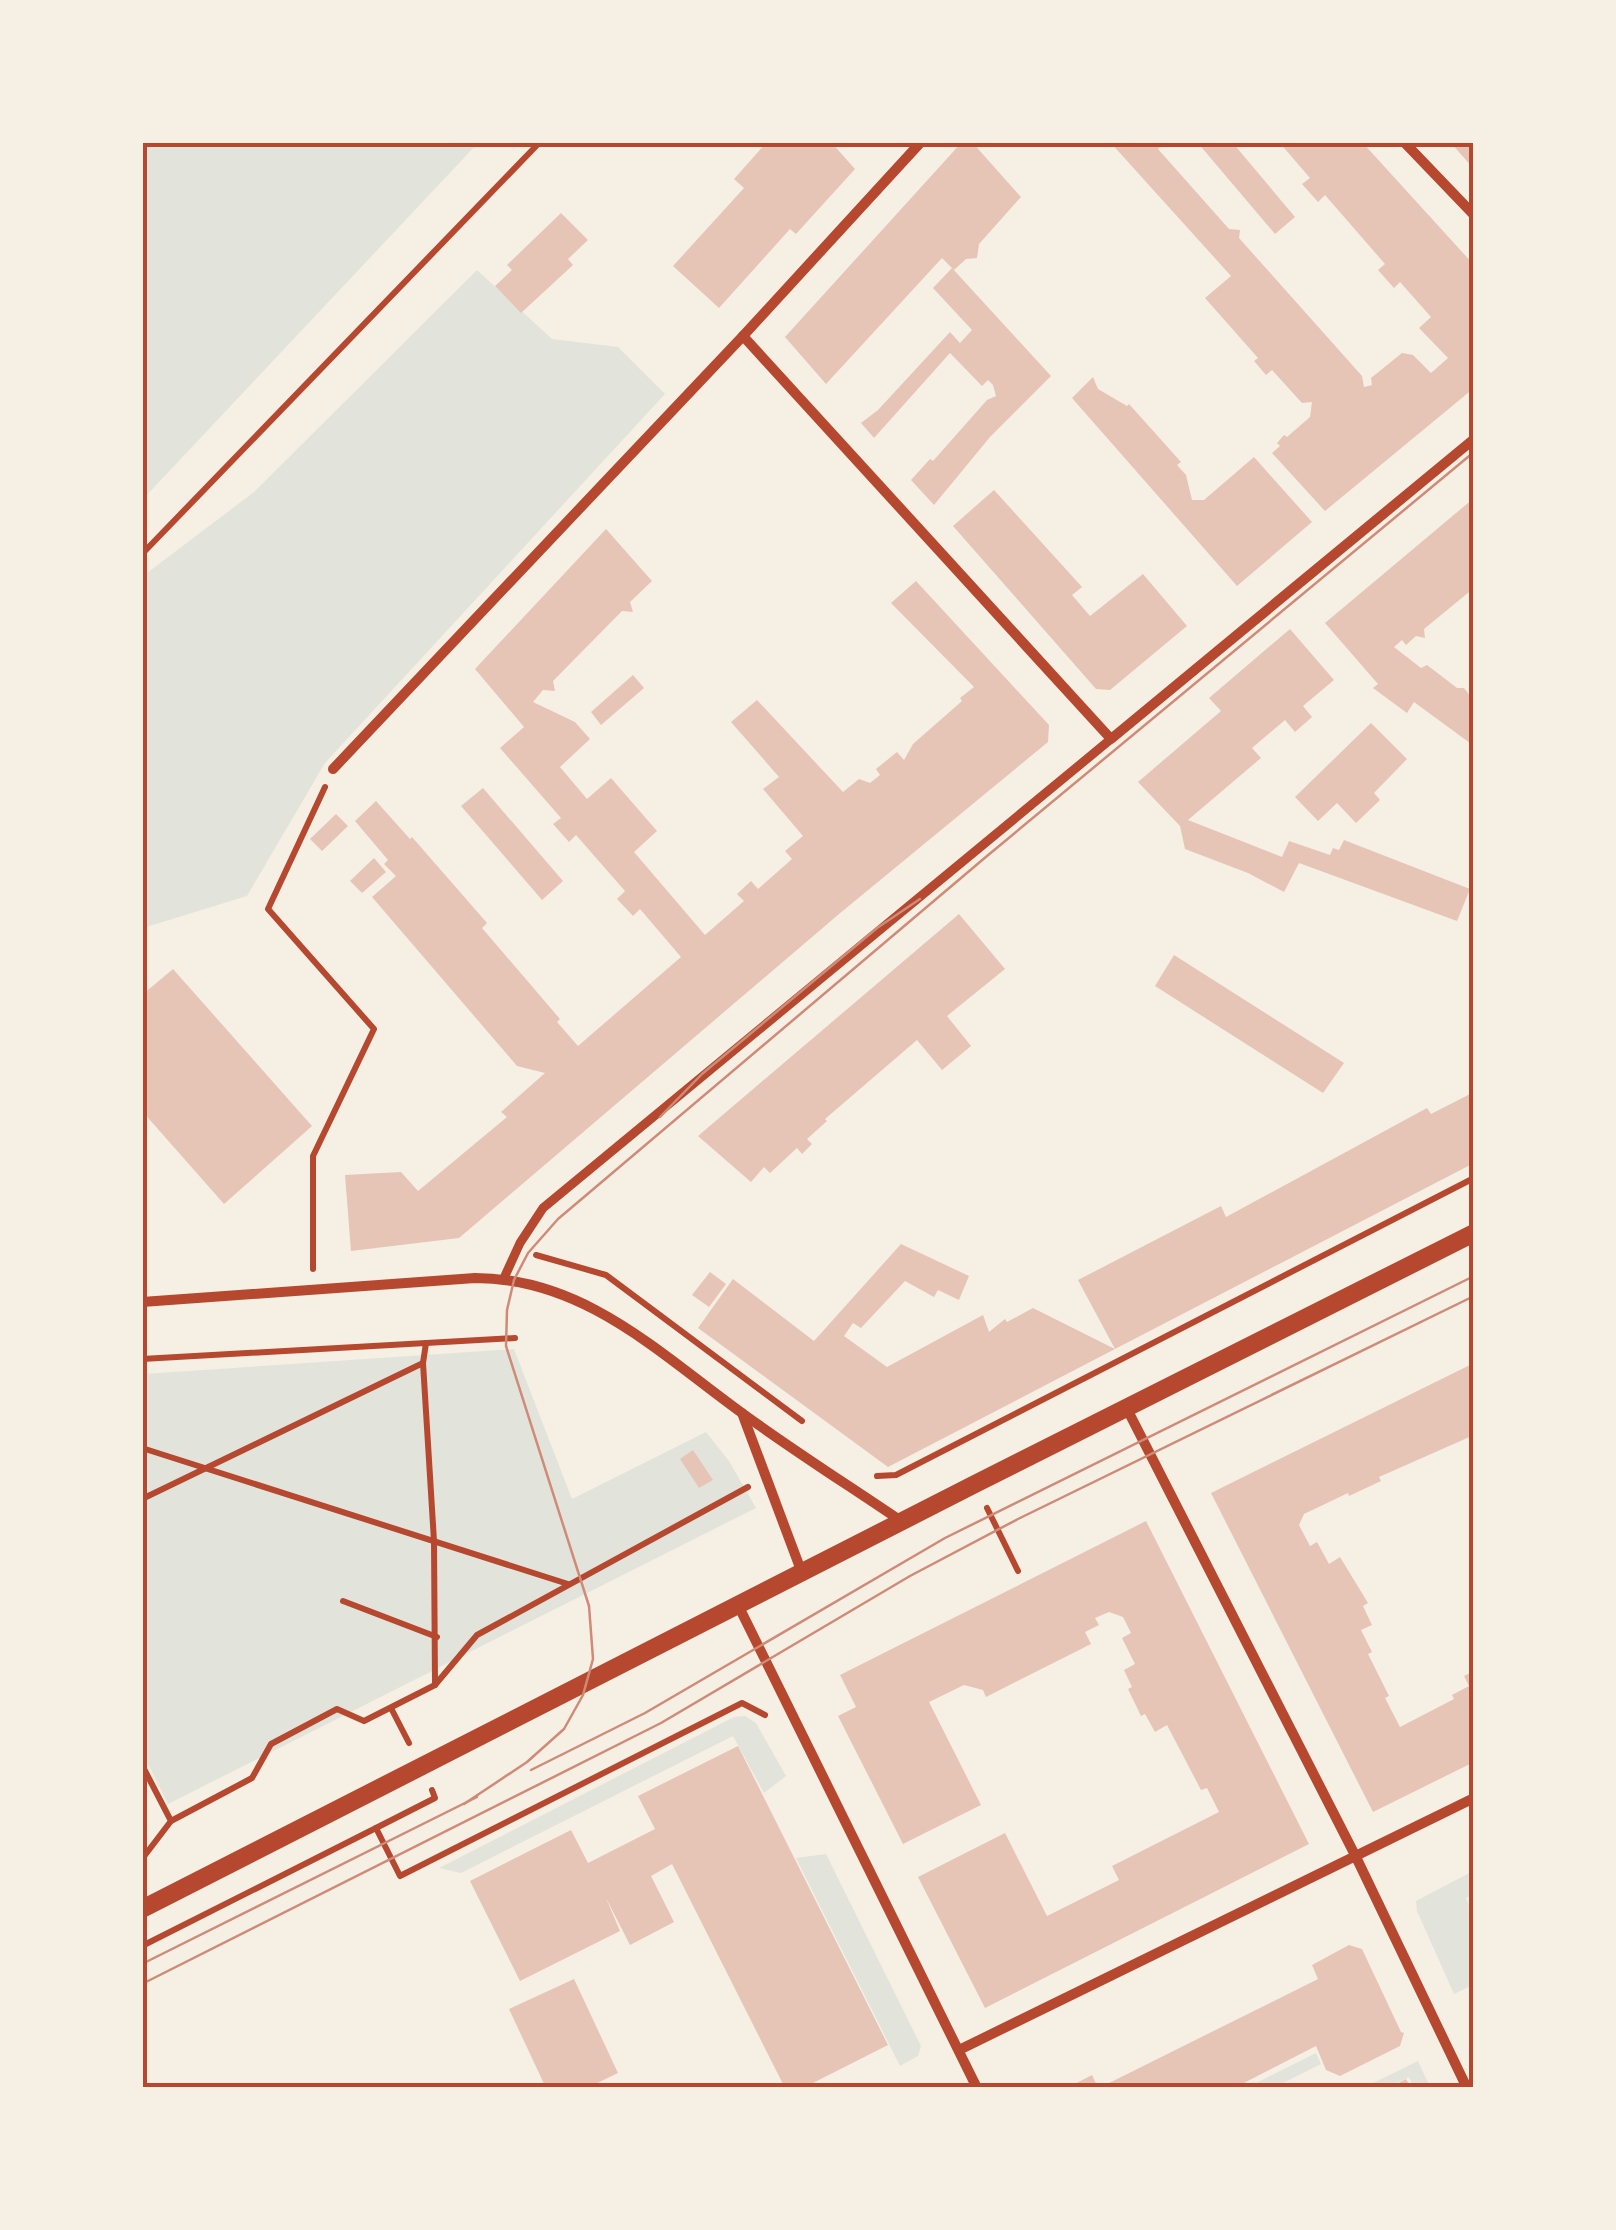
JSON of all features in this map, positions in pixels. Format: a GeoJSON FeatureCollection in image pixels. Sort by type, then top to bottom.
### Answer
{"type":"FeatureCollection","features":[{"type":"Feature","properties":{"kind":"street"},"geometry":{"type":"LineString","coordinates":[[333,769],[921,142]]}},
{"type":"Feature","properties":{"kind":"street"},"geometry":{"type":"LineString","coordinates":[[1404,142],[1474,216]]}},
{"type":"Feature","properties":{"kind":"street"},"geometry":{"type":"LineString","coordinates":[[743,336],[1111,739]]}},
{"type":"Feature","properties":{"kind":"street"},"geometry":{"type":"LineString","coordinates":[[504,1278],[520,1243],[544,1208],[1474,439]]}},
{"type":"Feature","properties":{"kind":"street"},"geometry":{"type":"LineString","coordinates":[[142,1910],[1474,1233]]}},
{"type":"Feature","properties":{"kind":"street"},"geometry":{"type":"LineString","coordinates":[[142,1302],[504,1278],[536,1285],[584,1302],[644,1337],[742,1412],[902,1522]]}},
{"type":"Feature","properties":{"kind":"street"},"geometry":{"type":"LineString","coordinates":[[1126,1407],[1356,1857],[1467,2088]]}},
{"type":"Feature","properties":{"kind":"street"},"geometry":{"type":"LineString","coordinates":[[742,1412],[802,1573]]}},
{"type":"Feature","properties":{"kind":"street"},"geometry":{"type":"LineString","coordinates":[[738,1605],[977,2088]]}},
{"type":"Feature","properties":{"kind":"street"},"geometry":{"type":"LineString","coordinates":[[959,2050],[1474,1798]]}},
{"type":"Feature","properties":{"kind":"path"},"geometry":{"type":"LineString","coordinates":[[142,554],[540,142]]}},
{"type":"Feature","properties":{"kind":"path"},"geometry":{"type":"LineString","coordinates":[[313,1290],[313,1156],[374,1029],[268,909],[333,769]]}},
{"type":"Feature","properties":{"kind":"path"},"geometry":{"type":"LineString","coordinates":[[862,1465],[877,1476],[896,1475],[1474,1178]]}},
{"type":"Feature","properties":{"kind":"path"},"geometry":{"type":"LineString","coordinates":[[528,1253],[606,1275],[816,1432]]}},
{"type":"Feature","properties":{"kind":"path"},"geometry":{"type":"LineString","coordinates":[[142,1359],[515,1338]]}},
{"type":"Feature","properties":{"kind":"path"},"geometry":{"type":"LineString","coordinates":[[426,1343],[423,1363],[434,1540],[435,1685]]}},
{"type":"Feature","properties":{"kind":"path"},"geometry":{"type":"LineString","coordinates":[[142,1499],[423,1363]]}},
{"type":"Feature","properties":{"kind":"path"},"geometry":{"type":"LineString","coordinates":[[142,1448],[568,1584]]}},
{"type":"Feature","properties":{"kind":"path"},"geometry":{"type":"LineString","coordinates":[[144,1858],[171,1820],[252,1778],[271,1744],[337,1710],[364,1721],[435,1685],[477,1635],[754,1484]]}},
{"type":"Feature","properties":{"kind":"path"},"geometry":{"type":"LineString","coordinates":[[343,1601],[436,1637]]}},
{"type":"Feature","properties":{"kind":"path"},"geometry":{"type":"LineString","coordinates":[[376,1828],[400,1876],[742,1703],[765,1714],[771,1726]]}},
{"type":"Feature","properties":{"kind":"path"},"geometry":{"type":"LineString","coordinates":[[142,1946],[436,1798],[391,1708]]}},
{"type":"Feature","properties":{"kind":"path"},"geometry":{"type":"LineString","coordinates":[[142,1765],[171,1820]]}},
{"type":"Feature","properties":{"kind":"shaded area"},"geometry":{"type":"Polygon","coordinates":[[[142,143],[478,143],[143,499],[142,143]]]}},
{"type":"Feature","properties":{"kind":"shaded area"},"geometry":{"type":"Polygon","coordinates":[[[477,270],[552,339],[618,347],[665,394],[325,763],[247,896],[143,928],[143,576],[254,492],[477,270]]]}},
{"type":"Feature","properties":{"kind":"shaded area"},"geometry":{"type":"Polygon","coordinates":[[[514,1349],[572,1499],[706,1432],[729,1461],[756,1508],[168,1804],[143,1754],[143,1374],[514,1349]]]}},
{"type":"Feature","properties":{"kind":"shaded area"},"geometry":{"type":"Polygon","coordinates":[[[745,1716],[756,1723],[786,1776],[764,1793],[733,1736],[461,1873],[439,1868],[734,1717],[745,1716]]]}},
{"type":"Feature","properties":{"kind":"shaded area"},"geometry":{"type":"Polygon","coordinates":[[[826,1854],[921,2046],[918,2056],[900,2066],[796,1858],[826,1854]]]}},
{"type":"Feature","properties":{"kind":"shaded area"},"geometry":{"type":"Polygon","coordinates":[[[1473,1871],[1473,1895],[1466,1898],[1473,1915],[1473,1985],[1454,1994],[1416,1901],[1473,1871]]]}},
{"type":"Feature","properties":{"kind":"shaded area"},"geometry":{"type":"Polygon","coordinates":[[[1316,2053],[1321,2064],[1275,2087],[1248,2087],[1316,2053]]]}},
{"type":"Feature","properties":{"kind":"shaded area"},"geometry":{"type":"Polygon","coordinates":[[[1418,2061],[1430,2087],[1414,2087],[1409,2077],[1388,2087],[1365,2087],[1418,2061]]]}},
{"type":"Feature","properties":{"kind":"building"},"geometry":{"type":"Polygon","coordinates":[[[767,142],[831,142],[855,169],[796,234],[790,229],[719,308],[673,266],[744,188],[734,179],[767,142]]]}},
{"type":"Feature","properties":{"kind":"building"},"geometry":{"type":"Polygon","coordinates":[[[962,142],[972,142],[1021,197],[979,244],[977,258],[966,259],[954,270],[942,258],[826,384],[785,337],[962,142]]]}},
{"type":"Feature","properties":{"kind":"building"},"geometry":{"type":"Polygon","coordinates":[[[1110,142],[1165,142],[1158,149],[1229,229],[1240,230],[1239,238],[1362,376],[1364,387],[1372,385],[1371,378],[1402,353],[1413,355],[1431,373],[1448,358],[1419,328],[1431,317],[1400,282],[1394,288],[1378,270],[1385,264],[1325,195],[1318,202],[1302,184],[1310,178],[1279,142],[1362,142],[1474,265],[1474,388],[1325,511],[1272,453],[1284,435],[1287,437],[1310,417],[1312,402],[1302,403],[1272,370],[1266,375],[1254,361],[1258,358],[1205,298],[1231,276],[1110,142]]]}},
{"type":"Feature","properties":{"kind":"building"},"geometry":{"type":"Polygon","coordinates":[[[1197,142],[1232,142],[1295,217],[1275,234],[1197,142]]]}},
{"type":"Feature","properties":{"kind":"building"},"geometry":{"type":"Polygon","coordinates":[[[1450,142],[1474,142],[1474,169],[1450,142]]]}},
{"type":"Feature","properties":{"kind":"building"},"geometry":{"type":"Polygon","coordinates":[[[561,213],[588,240],[568,259],[573,265],[521,313],[495,286],[512,270],[507,265],[561,213]]]}},
{"type":"Feature","properties":{"kind":"building"},"geometry":{"type":"Polygon","coordinates":[[[952,268],[1051,376],[990,437],[934,505],[911,480],[987,400],[996,396],[993,385],[988,380],[982,386],[950,353],[874,438],[861,423],[878,410],[950,332],[960,343],[972,330],[933,288],[952,268]]]}},
{"type":"Feature","properties":{"kind":"building"},"geometry":{"type":"Polygon","coordinates":[[[1093,377],[1098,389],[1129,404],[1181,462],[1177,465],[1186,475],[1192,500],[1204,500],[1254,457],[1312,522],[1237,586],[1072,398],[1093,377]]]}},
{"type":"Feature","properties":{"kind":"building"},"geometry":{"type":"Polygon","coordinates":[[[994,490],[1082,587],[1072,595],[1090,616],[1143,574],[1187,626],[1110,690],[1096,689],[953,526],[994,490]]]}},
{"type":"Feature","properties":{"kind":"building"},"geometry":{"type":"Polygon","coordinates":[[[1474,498],[1474,588],[1424,629],[1425,638],[1416,636],[1406,645],[1402,640],[1394,647],[1421,668],[1427,665],[1457,688],[1464,688],[1474,701],[1474,746],[1414,702],[1407,713],[1373,688],[1378,684],[1325,623],[1474,498]]]}},
{"type":"Feature","properties":{"kind":"building"},"geometry":{"type":"Polygon","coordinates":[[[606,529],[652,581],[630,602],[633,612],[622,611],[553,681],[555,691],[543,690],[533,702],[575,722],[590,739],[560,767],[587,799],[611,778],[657,831],[634,852],[705,935],[744,901],[737,894],[751,881],[758,889],[792,859],[785,851],[803,836],[763,789],[779,777],[731,722],[757,700],[843,792],[859,779],[870,783],[880,775],[876,769],[897,752],[904,760],[913,744],[974,687],[891,603],[916,581],[1049,725],[1048,742],[839,914],[459,1238],[351,1251],[345,1175],[401,1172],[418,1191],[507,1117],[501,1112],[545,1073],[517,1066],[372,897],[396,876],[384,864],[388,860],[355,821],[376,801],[487,923],[482,928],[560,1019],[557,1022],[578,1046],[681,957],[640,909],[633,916],[617,899],[625,891],[576,835],[569,842],[553,824],[561,818],[500,748],[524,727],[475,669],[606,529]]]}},
{"type":"Feature","properties":{"kind":"building"},"geometry":{"type":"Polygon","coordinates":[[[1290,629],[1334,680],[1303,706],[1312,717],[1295,732],[1285,720],[1252,748],[1261,758],[1188,820],[1282,857],[1289,841],[1330,855],[1333,848],[1339,850],[1344,840],[1470,889],[1457,921],[1299,863],[1284,892],[1248,873],[1185,849],[1180,826],[1138,782],[1221,711],[1209,698],[1290,629]]]}},
{"type":"Feature","properties":{"kind":"building"},"geometry":{"type":"Polygon","coordinates":[[[633,675],[644,688],[601,725],[591,712],[633,675]]]}},
{"type":"Feature","properties":{"kind":"building"},"geometry":{"type":"Polygon","coordinates":[[[1371,723],[1407,759],[1374,793],[1380,800],[1356,823],[1337,803],[1318,821],[1295,797],[1371,723]]]}},
{"type":"Feature","properties":{"kind":"building"},"geometry":{"type":"Polygon","coordinates":[[[483,788],[563,881],[542,900],[461,806],[483,788]]]}},
{"type":"Feature","properties":{"kind":"building"},"geometry":{"type":"Polygon","coordinates":[[[336,814],[348,826],[322,851],[310,839],[336,814]]]}},
{"type":"Feature","properties":{"kind":"building"},"geometry":{"type":"Polygon","coordinates":[[[374,858],[386,872],[362,893],[350,881],[374,858]]]}},
{"type":"Feature","properties":{"kind":"building"},"geometry":{"type":"Polygon","coordinates":[[[959,914],[1005,969],[947,1016],[971,1046],[942,1070],[917,1040],[825,1119],[807,1139],[812,1144],[802,1154],[797,1148],[770,1173],[764,1167],[751,1182],[698,1136],[959,914]]]}},
{"type":"Feature","properties":{"kind":"building"},"geometry":{"type":"Polygon","coordinates":[[[1174,955],[1344,1063],[1323,1093],[1155,986],[1174,955]]]}},
{"type":"Feature","properties":{"kind":"building"},"geometry":{"type":"Polygon","coordinates":[[[173,969],[312,1126],[224,1204],[142,1111],[142,995],[173,969]]]}},
{"type":"Feature","properties":{"kind":"building"},"geometry":{"type":"Polygon","coordinates":[[[1474,1092],[1474,1163],[1115,1349],[1078,1280],[1221,1206],[1226,1217],[1427,1108],[1431,1114],[1474,1092]]]}},
{"type":"Feature","properties":{"kind":"building"},"geometry":{"type":"Polygon","coordinates":[[[901,1244],[969,1276],[959,1300],[938,1290],[934,1297],[905,1281],[861,1328],[853,1323],[844,1336],[887,1367],[983,1315],[989,1332],[1005,1319],[1007,1322],[1033,1308],[1115,1349],[888,1467],[698,1328],[733,1279],[814,1341],[901,1244]]]}},
{"type":"Feature","properties":{"kind":"building"},"geometry":{"type":"Polygon","coordinates":[[[710,1272],[726,1284],[709,1307],[692,1295],[710,1272]]]}},
{"type":"Feature","properties":{"kind":"building"},"geometry":{"type":"Polygon","coordinates":[[[1474,1363],[1474,1435],[1304,1514],[1299,1525],[1310,1546],[1317,1542],[1329,1564],[1340,1557],[1368,1603],[1363,1606],[1372,1625],[1361,1630],[1389,1696],[1385,1698],[1400,1727],[1454,1699],[1452,1695],[1469,1686],[1464,1676],[1474,1671],[1474,1762],[1373,1812],[1211,1493],[1474,1363]]]}},
{"type":"Feature","properties":{"kind":"building"},"geometry":{"type":"Polygon","coordinates":[[[693,1450],[713,1480],[699,1488],[680,1459],[693,1450]]]}},
{"type":"Feature","properties":{"kind":"building"},"geometry":{"type":"Polygon","coordinates":[[[1146,1521],[1309,1844],[985,2008],[918,1877],[1005,1833],[1047,1916],[1119,1880],[1112,1866],[1219,1812],[1207,1788],[1201,1790],[1167,1725],[1155,1732],[1145,1714],[1141,1716],[1124,1670],[1135,1664],[1122,1638],[1131,1633],[1123,1617],[1109,1612],[1095,1618],[1099,1625],[1085,1632],[1091,1644],[986,1697],[983,1690],[964,1685],[929,1702],[981,1805],[903,1844],[838,1716],[856,1707],[840,1675],[1146,1521]]]}},
{"type":"Feature","properties":{"kind":"building"},"geometry":{"type":"Polygon","coordinates":[[[738,1746],[888,2045],[803,2088],[785,2088],[672,1864],[651,1876],[674,1922],[630,1945],[606,1898],[620,1931],[520,1981],[470,1881],[571,1830],[588,1863],[655,1829],[638,1796],[738,1746]]]}},
{"type":"Feature","properties":{"kind":"building"},"geometry":{"type":"Polygon","coordinates":[[[1349,1945],[1362,1949],[1404,2033],[1400,2046],[1340,2076],[1326,2070],[1316,2046],[1234,2088],[1099,2088],[1318,1979],[1312,1965],[1349,1945]]]}},
{"type":"Feature","properties":{"kind":"building"},"geometry":{"type":"Polygon","coordinates":[[[574,1979],[618,2073],[587,2088],[546,2088],[509,2009],[574,1979]]]}},
{"type":"Feature","properties":{"kind":"building"},"geometry":{"type":"Polygon","coordinates":[[[1092,2075],[1098,2088],[1067,2088],[1092,2075]]]}},
{"type":"Feature","properties":{"kind":"building"},"geometry":{"type":"Polygon","coordinates":[[[1406,2079],[1411,2088],[1389,2088],[1406,2079]]]}},
{"type":"Feature","properties":{"kind":"tram line"},"geometry":{"type":"LineString","coordinates":[[464,1804],[527,1762],[564,1729],[583,1695],[593,1659],[589,1606],[506,1346],[507,1310],[514,1280],[528,1253],[558,1219],[1474,452]]}},
{"type":"Feature","properties":{"kind":"tram line"},"geometry":{"type":"LineString","coordinates":[[660,1117],[702,1074],[877,928],[920,899]]}},
{"type":"Feature","properties":{"kind":"tram line"},"geometry":{"type":"LineString","coordinates":[[531,1770],[645,1713],[945,1538],[1474,1276]]}},
{"type":"Feature","properties":{"kind":"tram line"},"geometry":{"type":"LineString","coordinates":[[142,1984],[661,1723],[910,1576],[1018,1519],[1474,1296]]}},
{"type":"Feature","properties":{"kind":"tram line"},"geometry":{"type":"LineString","coordinates":[[142,1964],[477,1797]]}}]}
